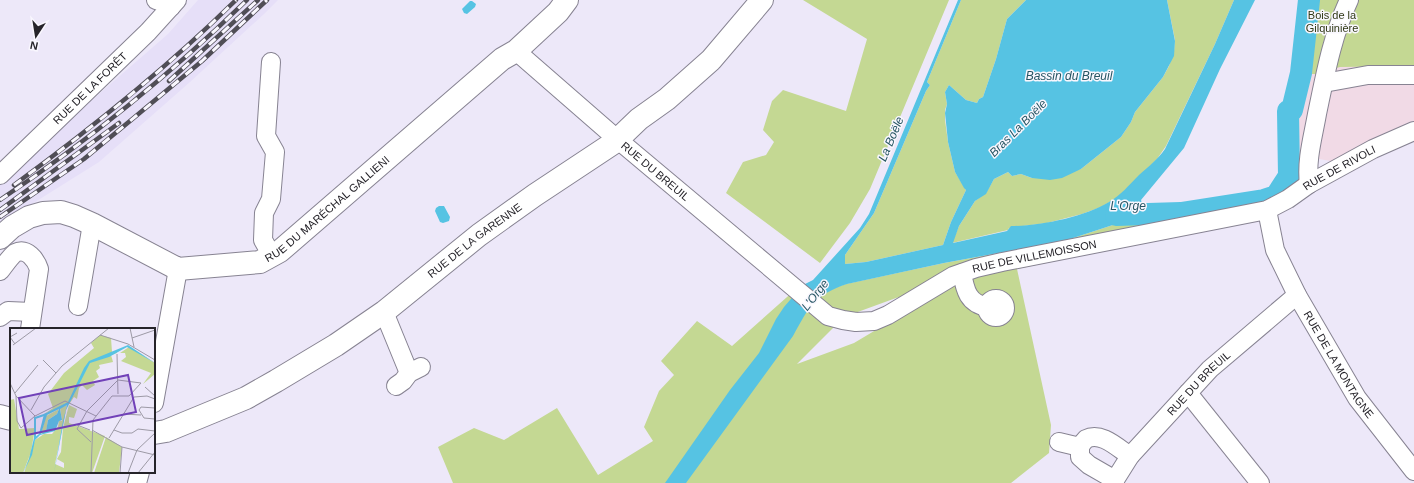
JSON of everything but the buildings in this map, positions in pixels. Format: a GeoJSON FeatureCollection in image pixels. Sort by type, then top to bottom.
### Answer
{"type":"FeatureCollection","features":[{"type":"Feature","properties":{"kind":"main road","name":"RUE DU MARÉCHAL GALLIENI"},"geometry":{"type":"LineString","coordinates":[[178,269],[260,262],[272,256],[286,246],[502,59],[516,51],[558,12],[567,0]]}},
{"type":"Feature","properties":{"kind":"main road","name":"RUE DE LA GARENNE"},"geometry":{"type":"LineString","coordinates":[[155,434],[166,431],[246,398],[336,344],[384,312],[479,235],[535,195],[615,142],[639,119],[685,83],[711,60],[762,0]]}},
{"type":"Feature","properties":{"kind":"main road"},"geometry":{"type":"LineString","coordinates":[[0,238],[12,227],[29,217],[43,213],[60,212],[92,224],[178,269]]}},
{"type":"Feature","properties":{"kind":"main road"},"geometry":{"type":"LineString","coordinates":[[0,416],[10,419]]}},
{"type":"Feature","properties":{"kind":"street"},"geometry":{"type":"LineString","coordinates":[[1309,184],[1309,157],[1324,83],[1336,31],[1349,0]]}},
{"type":"Feature","properties":{"kind":"street","name":"RUE DE LA FORÊT"},"geometry":{"type":"LineString","coordinates":[[0,175],[148,32],[168,2]]}},
{"type":"Feature","properties":{"kind":"street","name":"RUE DU BREUIL"},"geometry":{"type":"LineString","coordinates":[[516,51],[617,139],[816,306]]}},
{"type":"Feature","properties":{"kind":"street"},"geometry":{"type":"LineString","coordinates":[[271,62],[266,136],[275,152],[271,199],[264,213],[263,240],[272,256]]}},
{"type":"Feature","properties":{"kind":"street"},"geometry":{"type":"LineString","coordinates":[[1324,83],[1368,75],[1414,75]]}},
{"type":"Feature","properties":{"kind":"street","name":"RUE DE RIVOLI"},"geometry":{"type":"LineString","coordinates":[[1267,210],[1288,199],[1309,184],[1373,149],[1414,131]]}},
{"type":"Feature","properties":{"kind":"street","name":"RUE DE LA MONTAGNE"},"geometry":{"type":"LineString","coordinates":[[1267,210],[1275,250],[1297,295],[1357,398],[1414,471]]}},
{"type":"Feature","properties":{"kind":"street","name":"RUE DE VILLEMOISSON"},"geometry":{"type":"LineString","coordinates":[[816,306],[828,316],[843,320],[856,322],[874,321],[888,315],[962,272],[1002,262],[1267,210]]}},
{"type":"Feature","properties":{"kind":"street"},"geometry":{"type":"LineString","coordinates":[[78,306],[92,224]]}},
{"type":"Feature","properties":{"kind":"street"},"geometry":{"type":"LineString","coordinates":[[0,270],[15,253],[24,252],[31,255],[39,269],[31,320],[8,311],[0,317]]}},
{"type":"Feature","properties":{"kind":"street"},"geometry":{"type":"LineString","coordinates":[[155,397],[178,269]]}},
{"type":"Feature","properties":{"kind":"street"},"geometry":{"type":"LineString","coordinates":[[962,272],[968,295],[980,306],[988,307]]}},
{"type":"Feature","properties":{"kind":"street","name":"RUE DU BREUIL"},"geometry":{"type":"LineString","coordinates":[[1114,481],[1130,456],[1210,369],[1297,295]]}},
{"type":"Feature","properties":{"kind":"street"},"geometry":{"type":"LineString","coordinates":[[384,312],[415,370],[396,386]]}},
{"type":"Feature","properties":{"kind":"street"},"geometry":{"type":"LineString","coordinates":[[1188,393],[1260,483]]}},
{"type":"Feature","properties":{"kind":"street"},"geometry":{"type":"LineString","coordinates":[[1114,481],[1089,465],[1080,457],[1080,447],[1086,439],[1096,437],[1102,438],[1130,456]]}},
{"type":"Feature","properties":{"kind":"street"},"geometry":{"type":"LineString","coordinates":[[1059,442],[1080,447]]}},
{"type":"Feature","properties":{"kind":"street"},"geometry":{"type":"LineString","coordinates":[[137,483],[140,473]]}},
{"type":"Feature","properties":{"kind":"shaded area"},"geometry":{"type":"Polygon","coordinates":[[[198,0],[278,0],[190,82],[99,162],[0,224],[0,180],[168,34],[198,0]]]}},
{"type":"Feature","properties":{"kind":"shaded area"},"geometry":{"type":"Polygon","coordinates":[[[1314,0],[1414,0],[1414,125],[1336,162],[1291,154],[1291,114],[1303,74],[1314,0]]]}},
{"type":"Feature","properties":{"kind":"green space"},"geometry":{"type":"Polygon","coordinates":[[[803,0],[949,0],[870,189],[850,223],[820,263],[726,193],[743,162],[766,155],[774,142],[763,130],[772,101],[783,90],[846,111],[867,39],[803,0]]]}},
{"type":"Feature","properties":{"kind":"green space"},"geometry":{"type":"Polygon","coordinates":[[[961,0],[1026,0],[1007,19],[996,59],[983,97],[979,99],[977,103],[966,100],[949,85],[945,92],[947,104],[945,110],[945,120],[948,142],[955,172],[966,190],[951,222],[943,245],[866,262],[845,264],[845,255],[874,213],[926,91],[930,85],[927,82],[961,0]]]}},
{"type":"Feature","properties":{"kind":"green space"},"geometry":{"type":"Polygon","coordinates":[[[1167,0],[1234,0],[1215,44],[1166,146],[1157,159],[1118,197],[1101,207],[1082,214],[1047,223],[1014,226],[1008,230],[952,243],[959,226],[975,201],[986,193],[994,179],[1008,172],[1012,176],[1021,174],[1032,178],[1081,169],[1121,137],[1131,122],[1135,112],[1163,77],[1169,66],[1174,51],[1175,40],[1167,0]]]}},
{"type":"Feature","properties":{"kind":"green space","name":"Bois de la Gilquinière"},"geometry":{"type":"Polygon","coordinates":[[[1314,0],[1414,0],[1414,66],[1340,67],[1316,74],[1303,74],[1314,0]]]}},
{"type":"Feature","properties":{"kind":"green space"},"geometry":{"type":"Polygon","coordinates":[[[1147,220],[1147,242],[1017,269],[1051,425],[1049,453],[1011,483],[453,483],[438,447],[474,428],[504,440],[557,408],[598,475],[653,441],[644,427],[659,391],[674,375],[661,361],[697,321],[732,346],[796,289],[814,303],[825,293],[846,284],[944,263],[1064,241],[1125,221],[1147,220]],[[958,281],[896,298],[844,317],[797,364],[854,343],[958,281]]]}},
{"type":"Feature","properties":{"kind":"water","name":"Bassin du Breuil"},"geometry":{"type":"Polygon","coordinates":[[[958,0],[961,0],[927,82],[930,85],[926,91],[874,213],[845,255],[845,264],[866,262],[943,245],[951,222],[966,190],[955,172],[948,142],[945,113],[947,104],[945,92],[949,85],[966,100],[977,103],[979,99],[983,97],[996,59],[1007,19],[1026,0],[1167,0],[1175,41],[1174,56],[1163,77],[1135,112],[1131,122],[1121,137],[1081,169],[1062,178],[1050,180],[1032,178],[1021,174],[1012,176],[1008,172],[994,179],[986,194],[975,201],[959,226],[953,243],[1007,231],[1011,226],[1022,226],[1062,220],[1088,212],[1109,202],[1125,190],[1156,160],[1165,149],[1215,44],[1234,0],[1255,0],[1220,69],[1184,148],[1141,200],[1147,220],[1125,221],[1064,241],[944,263],[847,284],[836,288],[820,298],[808,310],[793,336],[686,483],[665,483],[730,390],[759,353],[776,319],[784,307],[803,285],[813,280],[860,228],[869,214],[958,0]]]}},
{"type":"Feature","properties":{"kind":"water"},"geometry":{"type":"Polygon","coordinates":[[[470,1],[476,4],[475,7],[467,14],[464,13],[462,9],[470,1]]]}},
{"type":"Feature","properties":{"kind":"water"},"geometry":{"type":"Polygon","coordinates":[[[439,206],[444,206],[450,217],[449,221],[443,223],[440,222],[435,211],[439,206]]]}},
{"type":"Feature","properties":{"kind":"waterway","name":"L'Orge"},"geometry":{"type":"LineString","coordinates":[[1116,215],[1181,213],[1264,200],[1276,196],[1289,176],[1288,111],[1292,110],[1301,73],[1309,0]]}},
{"type":"Feature","properties":{"kind":"railway"},"geometry":{"type":"LineString","coordinates":[[14,185],[72,142],[128,97],[183,50],[236,0]]}},
{"type":"Feature","properties":{"kind":"railway"},"geometry":{"type":"LineString","coordinates":[[0,200],[33,178],[128,106],[189,54],[247,0]]}},
{"type":"Feature","properties":{"kind":"railway"},"geometry":{"type":"LineString","coordinates":[[169,81],[258,0]]}},
{"type":"Feature","properties":{"kind":"railway"},"geometry":{"type":"LineString","coordinates":[[0,217],[84,159],[202,61],[267,0]]}},
{"type":"Feature","properties":{"kind":"railway"},"geometry":{"type":"LineString","coordinates":[[0,210],[119,123]]}},
{"type":"Feature","properties":{"kind":"water label","name":"Bras La Boële"},"geometry":{"type":"Point","coordinates":[1018,128]}},
{"type":"Feature","properties":{"kind":"water label","name":"La Boële"},"geometry":{"type":"Point","coordinates":[891,139]}}]}
